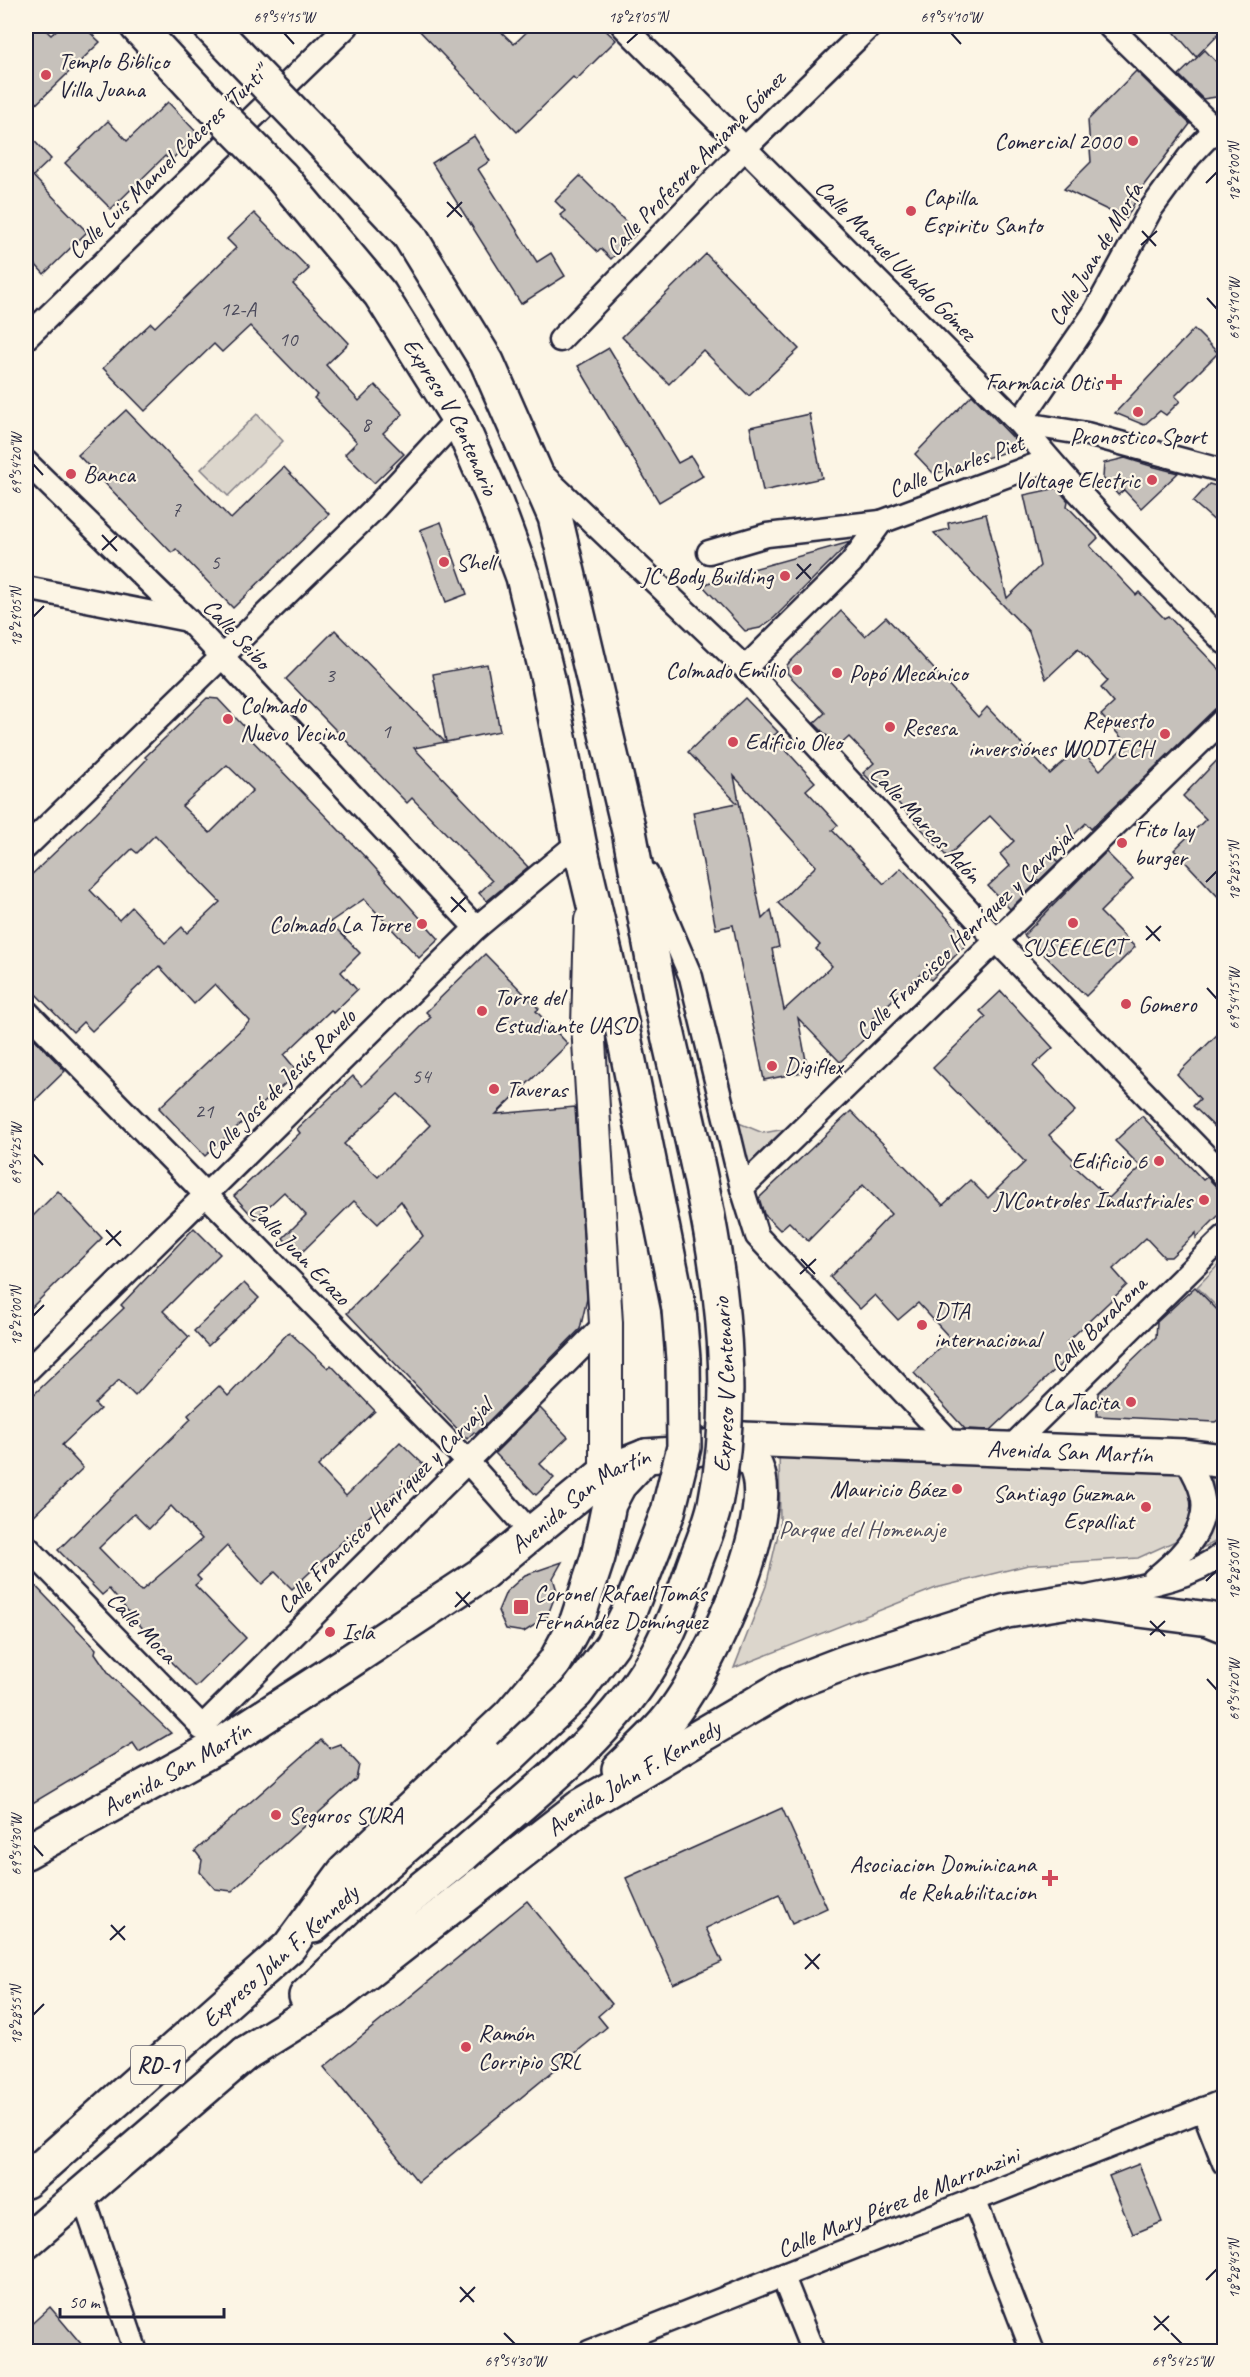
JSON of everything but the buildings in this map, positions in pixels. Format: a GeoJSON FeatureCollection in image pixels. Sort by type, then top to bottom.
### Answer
{"type":"FeatureCollection","features":[{"type":"Feature","properties":{"kind":"main road","name":"Expreso V Centenario"},"geometry":{"type":"LineString","coordinates":[[137,26],[281,176],[380,294],[458,418],[496,504],[524,577],[548,680],[579,842],[618,1007],[679,1309],[683,1359],[684,1447],[668,1512],[631,1607],[612,1645],[577,1692],[508,1757]]}},
{"type":"Feature","properties":{"kind":"main road","name":"Expreso V Centenario"},"geometry":{"type":"LineString","coordinates":[[210,26],[409,235],[488,362],[555,517],[630,831],[662,1008],[712,1243],[726,1392],[723,1448],[714,1506],[664,1643],[636,1687],[606,1725],[463,1855]]}},
{"type":"Feature","properties":{"kind":"main road","name":"Avenida San Martín"},"geometry":{"type":"LineString","coordinates":[[26,1852],[211,1736],[472,1581],[533,1534],[606,1472],[646,1456],[674,1454],[742,1439],[1184,1456],[1224,1461]]}},
{"type":"Feature","properties":{"kind":"main road"},"geometry":{"type":"LineString","coordinates":[[581,1806],[665,1724],[713,1650],[752,1545],[759,1506],[759,1477],[742,1439]]}},
{"type":"Feature","properties":{"kind":"main road"},"geometry":{"type":"LineString","coordinates":[[288,1947],[345,1871],[510,1715],[555,1662],[577,1621],[598,1557],[609,1504],[619,1485],[646,1456]]}},
{"type":"Feature","properties":{"kind":"main road","name":"Avenida John F. Kennedy"},"geometry":{"type":"LineString","coordinates":[[246,2053],[333,1999],[581,1806],[789,1684],[849,1661],[1007,1611],[1069,1601],[1209,1619],[1224,1625]]}},
{"type":"Feature","properties":{"kind":"main road","name":"Expreso John F. Kennedy"},"geometry":{"type":"LineString","coordinates":[[26,2181],[288,1947],[508,1757]]}},
{"type":"Feature","properties":{"kind":"main road","name":"Expreso John F. Kennedy"},"geometry":{"type":"LineString","coordinates":[[26,2242],[246,2053],[406,1901],[463,1855]]}},
{"type":"Feature","properties":{"kind":"street","name":"Calle Luis Manuel Cáceres \"Tunti\""},"geometry":{"type":"LineString","coordinates":[[26,338],[347,26]]}},
{"type":"Feature","properties":{"kind":"street","name":"Calle Manuel Ubaldo Gómez"},"geometry":{"type":"LineString","coordinates":[[623,26],[1019,423],[1049,460],[1128,545],[1224,642]]}},
{"type":"Feature","properties":{"kind":"street","name":"Calle Profesora Amiama Gómez"},"geometry":{"type":"LineString","coordinates":[[560,340],[746,147],[870,26]]}},
{"type":"Feature","properties":{"kind":"street"},"geometry":{"type":"LineString","coordinates":[[1109,26],[1222,129]]}},
{"type":"Feature","properties":{"kind":"street","name":"Calle Juan de Morfa"},"geometry":{"type":"LineString","coordinates":[[1019,423],[1093,315],[1151,209],[1189,157],[1222,129]]}},
{"type":"Feature","properties":{"kind":"street"},"geometry":{"type":"LineString","coordinates":[[26,847],[373,510],[458,418]]}},
{"type":"Feature","properties":{"kind":"street","name":"Calle Charles Piet"},"geometry":{"type":"LineString","coordinates":[[1019,423],[1088,434],[1224,471]]}},
{"type":"Feature","properties":{"kind":"street","name":"Calle Charles Piet"},"geometry":{"type":"LineString","coordinates":[[709,552],[767,535],[881,522],[1049,460]]}},
{"type":"Feature","properties":{"kind":"street","name":"Calle Seibo"},"geometry":{"type":"LineString","coordinates":[[26,462],[188,620],[476,928]]}},
{"type":"Feature","properties":{"kind":"street","name":"Calle Marcos Adón"},"geometry":{"type":"LineString","coordinates":[[531,464],[745,668],[996,940],[1224,1175]]}},
{"type":"Feature","properties":{"kind":"street","name":"Calle Charles Piet"},"geometry":{"type":"LineString","coordinates":[[745,668],[851,563],[881,522]]}},
{"type":"Feature","properties":{"kind":"street"},"geometry":{"type":"LineString","coordinates":[[26,588],[188,620]]}},
{"type":"Feature","properties":{"kind":"street","name":"Calle Francisco Henríquez y Carvajal"},"geometry":{"type":"LineString","coordinates":[[742,1188],[1224,719]]}},
{"type":"Feature","properties":{"kind":"street","name":"Expreso V Centenario"},"geometry":{"type":"LineString","coordinates":[[630,831],[691,977],[742,1188],[757,1236],[954,1446]]}},
{"type":"Feature","properties":{"kind":"street","name":"Calle José de Jesús Ravelo"},"geometry":{"type":"LineString","coordinates":[[26,1372],[476,928],[579,842]]}},
{"type":"Feature","properties":{"kind":"street","name":"Expreso V Centenario"},"geometry":{"type":"LineString","coordinates":[[592,898],[588,1025],[606,1323],[606,1472]]}},
{"type":"Feature","properties":{"kind":"street","name":"Calle Juan Erazo"},"geometry":{"type":"LineString","coordinates":[[26,1011],[466,1460],[533,1534]]}},
{"type":"Feature","properties":{"kind":"street","name":"Calle Barahona"},"geometry":{"type":"LineString","coordinates":[[1009,1449],[1224,1237]]}},
{"type":"Feature","properties":{"kind":"street","name":"Calle Francisco Henríquez y Carvajal"},"geometry":{"type":"LineString","coordinates":[[211,1736],[466,1460],[606,1323]]}},
{"type":"Feature","properties":{"kind":"street"},"geometry":{"type":"LineString","coordinates":[[1145,1585],[1173,1564],[1190,1543],[1203,1517],[1203,1495],[1184,1456]]}},
{"type":"Feature","properties":{"kind":"street","name":"Calle Moca"},"geometry":{"type":"LineString","coordinates":[[26,1546],[211,1736]]}},
{"type":"Feature","properties":{"kind":"street"},"geometry":{"type":"LineString","coordinates":[[1069,1601],[1178,1576],[1213,1562],[1224,1553]]}},
{"type":"Feature","properties":{"kind":"street","name":"Calle Mary Pérez de Marranzini"},"geometry":{"type":"LineString","coordinates":[[589,2352],[627,2345],[783,2277],[1224,2101]]}},
{"type":"Feature","properties":{"kind":"street"},"geometry":{"type":"LineString","coordinates":[[1203,2109],[1224,2163]]}},
{"type":"Feature","properties":{"kind":"street"},"geometry":{"type":"LineString","coordinates":[[82,2194],[136,2352]]}},
{"type":"Feature","properties":{"kind":"street"},"geometry":{"type":"LineString","coordinates":[[974,2199],[1033,2352]]}},
{"type":"Feature","properties":{"kind":"street"},"geometry":{"type":"LineString","coordinates":[[783,2277],[813,2352]]}},
{"type":"Feature","properties":{"kind":"green space"},"geometry":{"type":"Polygon","coordinates":[[[257,414],[283,441],[228,496],[201,469],[257,414]]]}},
{"type":"Feature","properties":{"kind":"green space"},"geometry":{"type":"Polygon","coordinates":[[[734,1121],[763,1133],[797,1127],[746,1174],[734,1121]]]}},
{"type":"Feature","properties":{"kind":"green space"},"geometry":{"type":"Polygon","coordinates":[[[1224,1259],[1224,1314],[1197,1287],[1224,1259]]]}},
{"type":"Feature","properties":{"kind":"green space","name":"Parque del Homenaje"},"geometry":{"type":"Polygon","coordinates":[[[779,1442],[1171,1463],[1186,1481],[1191,1506],[1182,1538],[1138,1558],[1028,1565],[936,1588],[734,1668],[766,1586],[780,1526],[779,1442]]]}},
{"type":"Feature","properties":{"kind":"green space"},"geometry":{"type":"Polygon","coordinates":[[[1211,1470],[1224,1470],[1224,1533],[1213,1543],[1197,1550],[1217,1518],[1211,1470]]]}},
{"type":"Feature","properties":{"kind":"place","name":"Templo Biblico Villa Juana"},"geometry":{"type":"Point","coordinates":[46,75]}},
{"type":"Feature","properties":{"kind":"place","name":"Comercial 2000"},"geometry":{"type":"Point","coordinates":[1133,141]}},
{"type":"Feature","properties":{"kind":"place","name":"Capilla Espiritu Santo"},"geometry":{"type":"Point","coordinates":[911,211]}},
{"type":"Feature","properties":{"kind":"place","name":"Farmacia Otis"},"geometry":{"type":"Point","coordinates":[1114,382]}},
{"type":"Feature","properties":{"kind":"place","name":"Pronostico Sport"},"geometry":{"type":"Point","coordinates":[1138,412]}},
{"type":"Feature","properties":{"kind":"place","name":"Banca"},"geometry":{"type":"Point","coordinates":[71,474]}},
{"type":"Feature","properties":{"kind":"place","name":"Voltage Electric"},"geometry":{"type":"Point","coordinates":[1152,480]}},
{"type":"Feature","properties":{"kind":"place","name":"Shell"},"geometry":{"type":"Point","coordinates":[444,562]}},
{"type":"Feature","properties":{"kind":"place","name":"JC Body Building"},"geometry":{"type":"Point","coordinates":[785,576]}},
{"type":"Feature","properties":{"kind":"place","name":"Colmado Emilio"},"geometry":{"type":"Point","coordinates":[797,670]}},
{"type":"Feature","properties":{"kind":"place","name":"Popó Mecánico"},"geometry":{"type":"Point","coordinates":[837,673]}},
{"type":"Feature","properties":{"kind":"place","name":"Colmado Nuevo Vecino"},"geometry":{"type":"Point","coordinates":[228,719]}},
{"type":"Feature","properties":{"kind":"place","name":"Resesa"},"geometry":{"type":"Point","coordinates":[890,727]}},
{"type":"Feature","properties":{"kind":"place","name":"Repuesto inversiónes WODTECH"},"geometry":{"type":"Point","coordinates":[1165,734]}},
{"type":"Feature","properties":{"kind":"place","name":"Edificio Oleo"},"geometry":{"type":"Point","coordinates":[733,742]}},
{"type":"Feature","properties":{"kind":"place","name":"Fito lay burger"},"geometry":{"type":"Point","coordinates":[1122,843]}},
{"type":"Feature","properties":{"kind":"place","name":"SUSEELECT"},"geometry":{"type":"Point","coordinates":[1073,923]}},
{"type":"Feature","properties":{"kind":"place","name":"Colmado La Torre"},"geometry":{"type":"Point","coordinates":[422,924]}},
{"type":"Feature","properties":{"kind":"place","name":"Gomero"},"geometry":{"type":"Point","coordinates":[1126,1004]}},
{"type":"Feature","properties":{"kind":"place","name":"Torre del Estudiante UASD"},"geometry":{"type":"Point","coordinates":[482,1011]}},
{"type":"Feature","properties":{"kind":"place","name":"Digiflex"},"geometry":{"type":"Point","coordinates":[772,1066]}},
{"type":"Feature","properties":{"kind":"place","name":"Taveras"},"geometry":{"type":"Point","coordinates":[494,1089]}},
{"type":"Feature","properties":{"kind":"place","name":"Edificio 6"},"geometry":{"type":"Point","coordinates":[1159,1161]}},
{"type":"Feature","properties":{"kind":"place","name":"JVControles Industriales"},"geometry":{"type":"Point","coordinates":[1204,1200]}},
{"type":"Feature","properties":{"kind":"place","name":"DTA internacional"},"geometry":{"type":"Point","coordinates":[922,1325]}},
{"type":"Feature","properties":{"kind":"place","name":"La Tacita"},"geometry":{"type":"Point","coordinates":[1131,1402]}},
{"type":"Feature","properties":{"kind":"place","name":"Mauricio Báez"},"geometry":{"type":"Point","coordinates":[957,1489]}},
{"type":"Feature","properties":{"kind":"place","name":"Santiago Guzman Espalliat"},"geometry":{"type":"Point","coordinates":[1146,1507]}},
{"type":"Feature","properties":{"kind":"place","name":"Coronel Rafael Tomás Fernández Domínguez"},"geometry":{"type":"Point","coordinates":[521,1607]}},
{"type":"Feature","properties":{"kind":"place","name":"Isla"},"geometry":{"type":"Point","coordinates":[330,1632]}},
{"type":"Feature","properties":{"kind":"place","name":"Seguros SURA"},"geometry":{"type":"Point","coordinates":[276,1815]}},
{"type":"Feature","properties":{"kind":"place","name":"Asociacion Dominicana de Rehabilitacion"},"geometry":{"type":"Point","coordinates":[1050,1878]}},
{"type":"Feature","properties":{"kind":"place","name":"Ramón Corripio SRL"},"geometry":{"type":"Point","coordinates":[466,2047]}}]}
